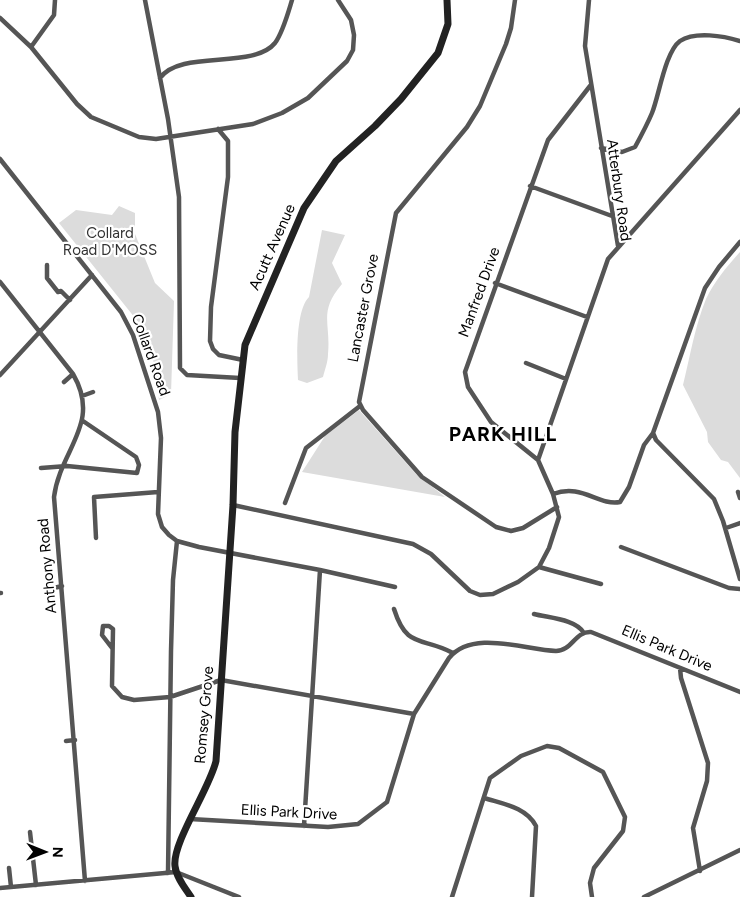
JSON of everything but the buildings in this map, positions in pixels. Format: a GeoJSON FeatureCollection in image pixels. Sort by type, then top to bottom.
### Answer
{"type":"FeatureCollection","features":[{"type":"Feature","properties":{"kind":"street"},"geometry":{"type":"LineString","coordinates":[[31,47],[54,15],[56,0]]}},
{"type":"Feature","properties":{"kind":"street"},"geometry":{"type":"LineString","coordinates":[[145,0],[171,136],[180,205],[180,368],[187,375],[240,378]]}},
{"type":"Feature","properties":{"kind":"street"},"geometry":{"type":"LineString","coordinates":[[160,78],[165,71],[175,66],[254,54],[268,49],[277,40],[292,0]]}},
{"type":"Feature","properties":{"kind":"street"},"geometry":{"type":"LineString","coordinates":[[0,18],[31,47],[77,104],[91,117],[139,137],[156,139],[253,124],[282,113],[319,90],[347,61],[352,50],[354,35],[349,15],[338,0]]}},
{"type":"Feature","properties":{"kind":"street","name":"Acutt Avenue"},"geometry":{"type":"LineString","coordinates":[[230,553],[235,432],[240,378],[252,325],[304,208],[336,161],[375,126],[401,99],[438,53],[448,24],[448,0]]}},
{"type":"Feature","properties":{"kind":"street","name":"Lancaster Grove"},"geometry":{"type":"LineString","coordinates":[[360,406],[359,398],[366,358],[396,213],[467,126],[480,106],[506,44],[511,28],[515,0]]}},
{"type":"Feature","properties":{"kind":"street","name":"Atterbury Road"},"geometry":{"type":"LineString","coordinates":[[538,460],[605,264],[618,246],[590,86],[585,36],[589,0]]}},
{"type":"Feature","properties":{"kind":"street"},"geometry":{"type":"LineString","coordinates":[[601,148],[622,152],[634,147],[653,111],[672,50],[680,41],[704,36],[723,37],[740,41]]}},
{"type":"Feature","properties":{"kind":"street","name":"Manfred Drive"},"geometry":{"type":"LineString","coordinates":[[557,507],[538,460],[491,422],[476,401],[465,378],[466,364],[551,133],[590,86]]}},
{"type":"Feature","properties":{"kind":"street"},"geometry":{"type":"LineString","coordinates":[[618,246],[740,110]]}},
{"type":"Feature","properties":{"kind":"street"},"geometry":{"type":"LineString","coordinates":[[218,129],[228,141],[228,168],[211,307],[210,341],[213,349],[219,355],[243,360]]}},
{"type":"Feature","properties":{"kind":"street","name":"Collard Road"},"geometry":{"type":"LineString","coordinates":[[0,159],[92,274],[128,324],[158,412],[160,438],[158,492],[160,521],[169,535],[177,542]]}},
{"type":"Feature","properties":{"kind":"street"},"geometry":{"type":"LineString","coordinates":[[530,186],[612,216]]}},
{"type":"Feature","properties":{"kind":"street"},"geometry":{"type":"LineString","coordinates":[[553,494],[576,491],[610,502],[620,502],[629,487],[644,445],[653,433],[705,288],[719,267],[740,242]]}},
{"type":"Feature","properties":{"kind":"street"},"geometry":{"type":"LineString","coordinates":[[47,265],[47,278],[58,292],[61,291],[70,300]]}},
{"type":"Feature","properties":{"kind":"street"},"geometry":{"type":"LineString","coordinates":[[0,374],[92,274]]}},
{"type":"Feature","properties":{"kind":"street","name":"Anthony Road"},"geometry":{"type":"LineString","coordinates":[[0,282],[73,374],[82,396],[83,421],[78,437],[57,479],[54,497],[86,881]]}},
{"type":"Feature","properties":{"kind":"street"},"geometry":{"type":"LineString","coordinates":[[495,284],[587,317]]}},
{"type":"Feature","properties":{"kind":"street"},"geometry":{"type":"LineString","coordinates":[[526,363],[566,378]]}},
{"type":"Feature","properties":{"kind":"street"},"geometry":{"type":"LineString","coordinates":[[64,382],[73,374]]}},
{"type":"Feature","properties":{"kind":"street"},"geometry":{"type":"LineString","coordinates":[[82,396],[93,392]]}},
{"type":"Feature","properties":{"kind":"street"},"geometry":{"type":"LineString","coordinates":[[233,505],[413,544],[431,554],[470,591],[480,595],[502,591],[539,567],[554,532],[558,517],[557,507],[523,528],[510,531],[496,527],[422,477],[360,406],[306,448],[285,503]]}},
{"type":"Feature","properties":{"kind":"street"},"geometry":{"type":"LineString","coordinates":[[41,468],[63,465],[134,473],[138,471],[139,461],[136,457],[83,421]]}},
{"type":"Feature","properties":{"kind":"street"},"geometry":{"type":"LineString","coordinates":[[653,433],[656,440],[714,499],[726,528],[740,579]]}},
{"type":"Feature","properties":{"kind":"street"},"geometry":{"type":"LineString","coordinates":[[96,538],[93,501],[95,496],[158,492]]}},
{"type":"Feature","properties":{"kind":"street"},"geometry":{"type":"LineString","coordinates":[[738,492],[740,498]]}},
{"type":"Feature","properties":{"kind":"street"},"geometry":{"type":"LineString","coordinates":[[726,528],[740,524]]}},
{"type":"Feature","properties":{"kind":"street"},"geometry":{"type":"LineString","coordinates":[[168,873],[173,580],[177,542],[395,587]]}},
{"type":"Feature","properties":{"kind":"street"},"geometry":{"type":"LineString","coordinates":[[621,547],[729,588],[740,589]]}},
{"type":"Feature","properties":{"kind":"street","name":"Romsey Grove"},"geometry":{"type":"LineString","coordinates":[[176,872],[175,860],[181,843],[190,819],[214,770],[230,553]]}},
{"type":"Feature","properties":{"kind":"street"},"geometry":{"type":"LineString","coordinates":[[539,567],[601,584]]}},
{"type":"Feature","properties":{"kind":"street"},"geometry":{"type":"LineString","coordinates":[[304,826],[320,570]]}},
{"type":"Feature","properties":{"kind":"street"},"geometry":{"type":"LineString","coordinates":[[54,588],[62,586]]}},
{"type":"Feature","properties":{"kind":"street"},"geometry":{"type":"LineString","coordinates":[[394,609],[398,622],[408,637],[437,645],[453,653],[467,646],[488,643],[564,650],[584,633]]}},
{"type":"Feature","properties":{"kind":"street","name":"Ellis Park Drive"},"geometry":{"type":"LineString","coordinates":[[534,614],[579,626],[584,633],[602,635],[740,692]]}},
{"type":"Feature","properties":{"kind":"street"},"geometry":{"type":"LineString","coordinates":[[112,648],[101,631],[105,626],[113,629],[111,682],[118,694],[134,700],[170,697],[221,680],[414,714]]}},
{"type":"Feature","properties":{"kind":"street","name":"Ellis Park Drive"},"geometry":{"type":"LineString","coordinates":[[190,819],[304,826],[352,826],[387,802],[414,714],[453,653]]}},
{"type":"Feature","properties":{"kind":"street"},"geometry":{"type":"LineString","coordinates":[[680,668],[681,678],[708,763],[707,781],[692,828],[700,871]]}},
{"type":"Feature","properties":{"kind":"street"},"geometry":{"type":"LineString","coordinates":[[66,741],[75,740]]}},
{"type":"Feature","properties":{"kind":"street"},"geometry":{"type":"LineString","coordinates":[[452,897],[493,775],[521,756],[547,746],[559,748],[603,772],[622,809],[625,822],[619,837],[594,868],[590,883],[592,897]]}},
{"type":"Feature","properties":{"kind":"street"},"geometry":{"type":"LineString","coordinates":[[484,798],[520,810],[530,817],[536,826],[532,897]]}},
{"type":"Feature","properties":{"kind":"street"},"geometry":{"type":"LineString","coordinates":[[30,832],[36,885]]}},
{"type":"Feature","properties":{"kind":"street"},"geometry":{"type":"LineString","coordinates":[[168,838],[181,843]]}},
{"type":"Feature","properties":{"kind":"street"},"geometry":{"type":"LineString","coordinates":[[644,897],[740,850]]}},
{"type":"Feature","properties":{"kind":"street"},"geometry":{"type":"LineString","coordinates":[[9,868],[11,887]]}},
{"type":"Feature","properties":{"kind":"street"},"geometry":{"type":"LineString","coordinates":[[176,872],[191,897]]}},
{"type":"Feature","properties":{"kind":"street"},"geometry":{"type":"LineString","coordinates":[[0,888],[176,872],[239,897]]}},
{"type":"Feature","properties":{"kind":"green space","name":"Collard Road D'MOSS"},"geometry":{"type":"Polygon","coordinates":[[[119,206],[135,213],[135,234],[155,283],[174,301],[171,394],[159,400],[154,363],[139,323],[59,223],[76,210],[112,215],[119,206]]]}},
{"type":"Feature","properties":{"kind":"green space"},"geometry":{"type":"Polygon","coordinates":[[[322,230],[345,235],[332,263],[342,284],[330,302],[328,310],[328,357],[323,377],[307,383],[298,380],[299,324],[304,304],[309,297],[322,230]]]}},
{"type":"Feature","properties":{"kind":"green space"},"geometry":{"type":"Polygon","coordinates":[[[740,252],[740,478],[728,462],[721,460],[708,442],[707,432],[683,385],[696,330],[706,299],[713,286],[740,252]]]}},
{"type":"Feature","properties":{"kind":"green space"},"geometry":{"type":"Polygon","coordinates":[[[359,410],[416,474],[445,497],[302,472],[325,436],[359,410]]]}},
{"type":"Feature","properties":{"kind":"district","name":"PARK HILL"},"geometry":{"type":"Point","coordinates":[503,434]}}]}
